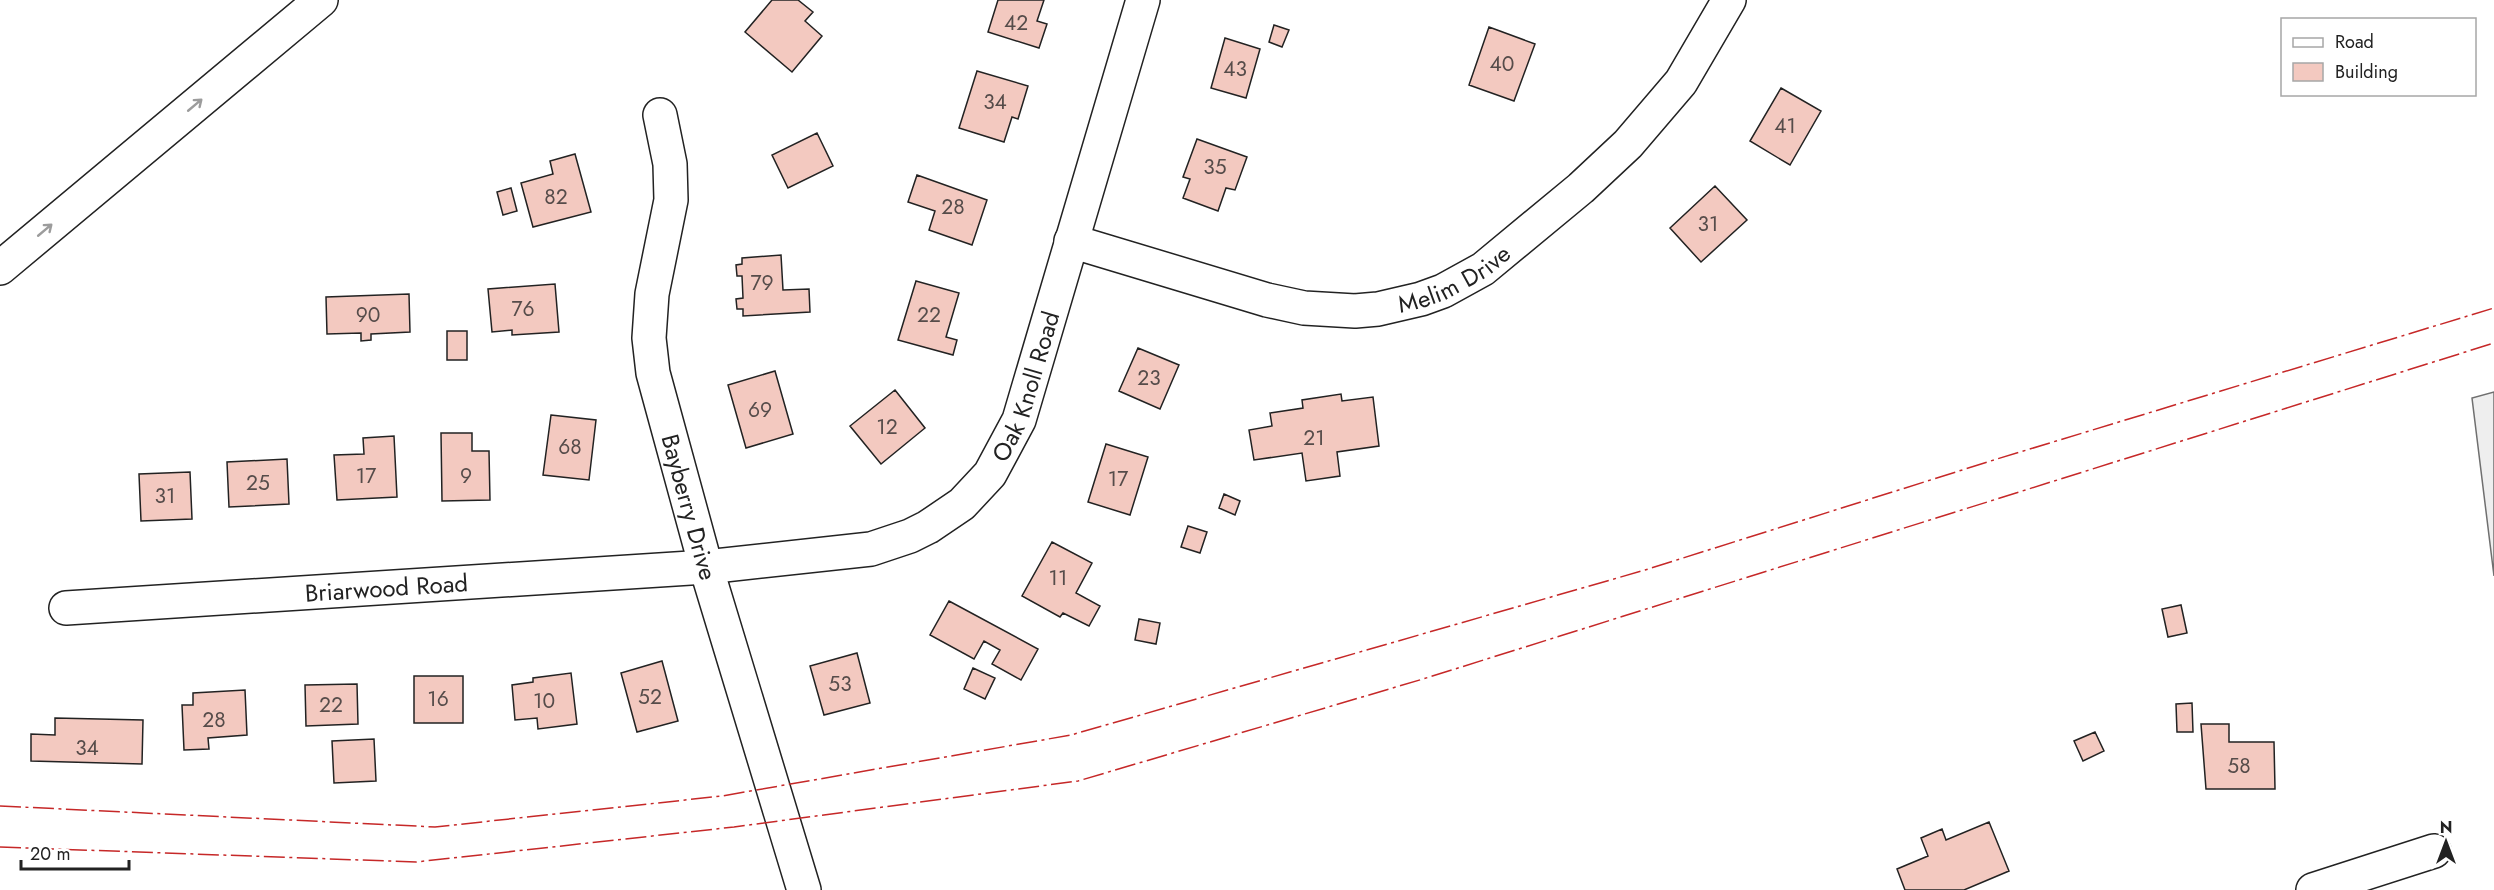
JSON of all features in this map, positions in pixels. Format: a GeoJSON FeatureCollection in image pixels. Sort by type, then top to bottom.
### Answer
{"type":"FeatureCollection","features":[{"type":"Feature","properties":{"kind":"main road"},"geometry":{"type":"LineString","coordinates":[[0,268],[321,0]]}},
{"type":"Feature","properties":{"kind":"main road","name":"Oak Knoll Road"},"geometry":{"type":"LineString","coordinates":[[706,567],[871,549],[910,536],[928,527],[962,504],[990,474],[1019,420],[1143,0]]}},
{"type":"Feature","properties":{"kind":"main road","name":"Melim Drive"},"geometry":{"type":"LineString","coordinates":[[1071,241],[1267,300],[1304,308],[1332,311],[1377,309],[1422,299],[1443,291],[1483,269],[1581,188],[1628,144],[1681,82],[1729,0]]}},
{"type":"Feature","properties":{"kind":"main road","name":"Bayberry Drive"},"geometry":{"type":"LineString","coordinates":[[660,115],[670,164],[671,200],[652,294],[649,338],[653,373],[706,567],[804,890]]}},
{"type":"Feature","properties":{"kind":"main road","name":"Briarwood Road"},"geometry":{"type":"LineString","coordinates":[[66,608],[706,567]]}},
{"type":"Feature","properties":{"kind":"main road"},"geometry":{"type":"LineString","coordinates":[[2313,890],[2434,851]]}},
{"type":"Feature","properties":{"kind":"shaded area"},"geometry":{"type":"Polygon","coordinates":[[[2494,392],[2494,576],[2472,398],[2494,392]]]}},
{"type":"Feature","properties":{"kind":"building"},"geometry":{"type":"Polygon","coordinates":[[[772,0],[798,0],[813,12],[805,21],[822,36],[792,72],[745,32],[772,0]]]}},
{"type":"Feature","properties":{"kind":"building"},"geometry":{"type":"Polygon","coordinates":[[[998,0],[1044,0],[1037,21],[1047,24],[1039,48],[988,32],[998,0]]]}},
{"type":"Feature","properties":{"kind":"building"},"geometry":{"type":"Polygon","coordinates":[[[1274,25],[1289,30],[1282,47],[1269,42],[1274,25]]]}},
{"type":"Feature","properties":{"kind":"building"},"geometry":{"type":"Polygon","coordinates":[[[1489,27],[1535,44],[1514,101],[1469,85],[1489,27]]]}},
{"type":"Feature","properties":{"kind":"building"},"geometry":{"type":"Polygon","coordinates":[[[1225,38],[1260,49],[1246,98],[1211,88],[1225,38]]]}},
{"type":"Feature","properties":{"kind":"building"},"geometry":{"type":"Polygon","coordinates":[[[977,71],[1028,86],[1018,119],[1012,117],[1004,142],[959,128],[977,71]]]}},
{"type":"Feature","properties":{"kind":"building"},"geometry":{"type":"Polygon","coordinates":[[[1781,88],[1821,111],[1790,165],[1750,141],[1781,88]]]}},
{"type":"Feature","properties":{"kind":"building"},"geometry":{"type":"Polygon","coordinates":[[[817,133],[833,166],[788,188],[772,155],[817,133]]]}},
{"type":"Feature","properties":{"kind":"building"},"geometry":{"type":"Polygon","coordinates":[[[1197,139],[1247,157],[1235,190],[1226,188],[1218,211],[1183,198],[1190,179],[1183,177],[1197,139]]]}},
{"type":"Feature","properties":{"kind":"building"},"geometry":{"type":"Polygon","coordinates":[[[575,154],[591,212],[533,227],[521,183],[553,174],[550,161],[575,154]]]}},
{"type":"Feature","properties":{"kind":"building"},"geometry":{"type":"Polygon","coordinates":[[[917,175],[987,200],[972,245],[929,230],[935,211],[908,202],[917,175]]]}},
{"type":"Feature","properties":{"kind":"building"},"geometry":{"type":"Polygon","coordinates":[[[1715,186],[1747,220],[1701,262],[1670,228],[1715,186]]]}},
{"type":"Feature","properties":{"kind":"building"},"geometry":{"type":"Polygon","coordinates":[[[511,188],[517,211],[503,215],[497,192],[511,188]]]}},
{"type":"Feature","properties":{"kind":"building"},"geometry":{"type":"Polygon","coordinates":[[[781,255],[783,290],[809,289],[810,312],[743,316],[743,309],[737,309],[736,299],[743,298],[742,276],[737,276],[736,265],[742,264],[742,258],[781,255]]]}},
{"type":"Feature","properties":{"kind":"building"},"geometry":{"type":"Polygon","coordinates":[[[916,281],[959,293],[946,337],[957,340],[953,355],[898,340],[916,281]]]}},
{"type":"Feature","properties":{"kind":"building"},"geometry":{"type":"Polygon","coordinates":[[[555,284],[559,332],[512,335],[512,330],[492,332],[488,289],[555,284]]]}},
{"type":"Feature","properties":{"kind":"building"},"geometry":{"type":"Polygon","coordinates":[[[409,294],[410,332],[371,334],[371,340],[361,341],[361,333],[327,334],[326,297],[409,294]]]}},
{"type":"Feature","properties":{"kind":"building"},"geometry":{"type":"Polygon","coordinates":[[[447,331],[467,331],[467,360],[447,360],[447,331]]]}},
{"type":"Feature","properties":{"kind":"building"},"geometry":{"type":"Polygon","coordinates":[[[1138,348],[1179,365],[1160,409],[1119,391],[1138,348]]]}},
{"type":"Feature","properties":{"kind":"building"},"geometry":{"type":"Polygon","coordinates":[[[775,371],[793,434],[746,448],[728,385],[775,371]]]}},
{"type":"Feature","properties":{"kind":"building"},"geometry":{"type":"Polygon","coordinates":[[[895,390],[925,428],[881,464],[850,426],[895,390]]]}},
{"type":"Feature","properties":{"kind":"building"},"geometry":{"type":"Polygon","coordinates":[[[1341,394],[1342,401],[1373,397],[1379,446],[1337,452],[1340,476],[1306,481],[1302,453],[1254,460],[1249,430],[1272,426],[1270,413],[1303,408],[1302,400],[1341,394]]]}},
{"type":"Feature","properties":{"kind":"building"},"geometry":{"type":"Polygon","coordinates":[[[551,415],[596,420],[589,480],[543,475],[551,415]]]}},
{"type":"Feature","properties":{"kind":"building"},"geometry":{"type":"Polygon","coordinates":[[[441,433],[472,433],[472,451],[489,451],[490,500],[442,501],[441,433]]]}},
{"type":"Feature","properties":{"kind":"building"},"geometry":{"type":"Polygon","coordinates":[[[394,436],[397,497],[337,500],[334,455],[364,454],[363,438],[394,436]]]}},
{"type":"Feature","properties":{"kind":"building"},"geometry":{"type":"Polygon","coordinates":[[[1106,444],[1148,457],[1130,515],[1088,502],[1106,444]]]}},
{"type":"Feature","properties":{"kind":"building"},"geometry":{"type":"Polygon","coordinates":[[[287,459],[289,504],[229,507],[227,462],[287,459]]]}},
{"type":"Feature","properties":{"kind":"building"},"geometry":{"type":"Polygon","coordinates":[[[190,472],[192,519],[141,521],[139,474],[190,472]]]}},
{"type":"Feature","properties":{"kind":"building"},"geometry":{"type":"Polygon","coordinates":[[[1224,494],[1240,501],[1235,515],[1219,508],[1224,494]]]}},
{"type":"Feature","properties":{"kind":"building"},"geometry":{"type":"Polygon","coordinates":[[[1188,526],[1207,532],[1200,553],[1181,547],[1188,526]]]}},
{"type":"Feature","properties":{"kind":"building"},"geometry":{"type":"Polygon","coordinates":[[[1052,542],[1092,563],[1076,593],[1100,606],[1089,626],[1063,613],[1060,617],[1022,596],[1052,542]]]}},
{"type":"Feature","properties":{"kind":"building"},"geometry":{"type":"Polygon","coordinates":[[[949,601],[1038,649],[1021,680],[992,664],[1000,650],[984,641],[974,659],[930,635],[949,601]]]}},
{"type":"Feature","properties":{"kind":"building"},"geometry":{"type":"Polygon","coordinates":[[[2181,605],[2187,633],[2168,637],[2162,609],[2181,605]]]}},
{"type":"Feature","properties":{"kind":"building"},"geometry":{"type":"Polygon","coordinates":[[[1139,619],[1160,623],[1156,644],[1135,640],[1139,619]]]}},
{"type":"Feature","properties":{"kind":"building"},"geometry":{"type":"Polygon","coordinates":[[[857,653],[870,703],[824,715],[810,666],[857,653]]]}},
{"type":"Feature","properties":{"kind":"building"},"geometry":{"type":"Polygon","coordinates":[[[662,661],[678,721],[637,732],[621,673],[662,661]]]}},
{"type":"Feature","properties":{"kind":"building"},"geometry":{"type":"Polygon","coordinates":[[[973,668],[995,678],[985,699],[964,689],[973,668]]]}},
{"type":"Feature","properties":{"kind":"building"},"geometry":{"type":"Polygon","coordinates":[[[571,673],[577,724],[538,729],[537,718],[515,720],[512,685],[533,682],[533,678],[571,673]]]}},
{"type":"Feature","properties":{"kind":"building"},"geometry":{"type":"Polygon","coordinates":[[[414,676],[463,676],[463,723],[414,723],[414,676]]]}},
{"type":"Feature","properties":{"kind":"building"},"geometry":{"type":"Polygon","coordinates":[[[357,684],[358,724],[306,726],[305,685],[357,684]]]}},
{"type":"Feature","properties":{"kind":"building"},"geometry":{"type":"Polygon","coordinates":[[[245,690],[247,735],[208,738],[209,749],[184,750],[182,705],[193,705],[193,693],[245,690]]]}},
{"type":"Feature","properties":{"kind":"building"},"geometry":{"type":"Polygon","coordinates":[[[2192,703],[2193,732],[2177,732],[2176,704],[2192,703]]]}},
{"type":"Feature","properties":{"kind":"building"},"geometry":{"type":"Polygon","coordinates":[[[55,718],[143,720],[142,764],[31,761],[31,734],[55,735],[55,718]]]}},
{"type":"Feature","properties":{"kind":"building"},"geometry":{"type":"Polygon","coordinates":[[[2201,724],[2229,724],[2229,742],[2274,742],[2275,789],[2206,789],[2201,724]]]}},
{"type":"Feature","properties":{"kind":"building"},"geometry":{"type":"Polygon","coordinates":[[[2095,732],[2104,751],[2083,761],[2074,741],[2095,732]]]}},
{"type":"Feature","properties":{"kind":"building"},"geometry":{"type":"Polygon","coordinates":[[[374,739],[376,781],[334,783],[332,741],[374,739]]]}},
{"type":"Feature","properties":{"kind":"building"},"geometry":{"type":"Polygon","coordinates":[[[1989,822],[2009,871],[1964,890],[1905,890],[1897,869],[1928,856],[1921,838],[1942,829],[1946,840],[1989,822]]]}},
{"type":"Feature","properties":{"kind":"power"},"geometry":{"type":"LineString","coordinates":[[0,806],[435,827],[722,796],[1071,735],[1645,570],[1997,459],[2494,308]]}},
{"type":"Feature","properties":{"kind":"power"},"geometry":{"type":"LineString","coordinates":[[0,847],[416,862],[734,827],[1078,781],[1423,679],[2494,343]]}}]}
